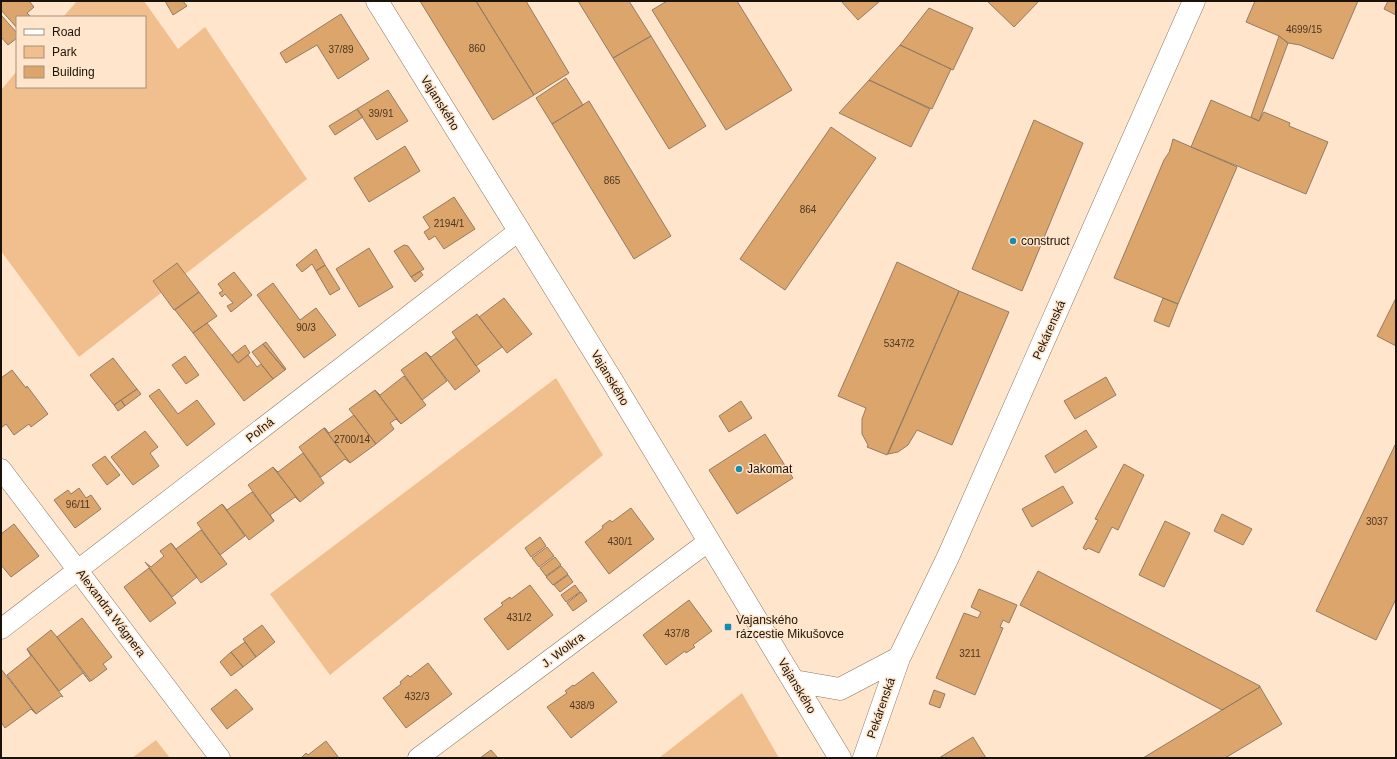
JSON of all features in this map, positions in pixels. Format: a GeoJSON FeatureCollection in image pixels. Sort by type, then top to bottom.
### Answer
{"type":"FeatureCollection","features":[{"type":"Feature","properties":{"kind":"street","name":"Vajanského"},"geometry":{"type":"LineString","coordinates":[[377,1],[520,230],[840,758]]}},
{"type":"Feature","properties":{"kind":"street","name":"Pekárenská"},"geometry":{"type":"LineString","coordinates":[[864,758],[899,658],[952,550],[1194,1]]}},
{"type":"Feature","properties":{"kind":"street","name":"Poľná"},"geometry":{"type":"LineString","coordinates":[[1,629],[520,230]]}},
{"type":"Feature","properties":{"kind":"street","name":"Alexandra Wágnera"},"geometry":{"type":"LineString","coordinates":[[1,469],[220,758]]}},
{"type":"Feature","properties":{"kind":"street","name":"J. Wolkra"},"geometry":{"type":"LineString","coordinates":[[418,758],[709,541]]}},
{"type":"Feature","properties":{"kind":"street","name":"Pekárenská"},"geometry":{"type":"LineString","coordinates":[[794,681],[840,689],[899,658]]}},
{"type":"Feature","properties":{"kind":"green space"},"geometry":{"type":"Polygon","coordinates":[[[77,1],[144,1],[178,49],[205,27],[307,179],[79,357],[1,251],[1,90],[16,72],[16,88],[146,88],[146,16],[64,16],[77,1]]]}},
{"type":"Feature","properties":{"kind":"green space"},"geometry":{"type":"Polygon","coordinates":[[[556,378],[603,455],[330,675],[270,594],[556,378]]]}},
{"type":"Feature","properties":{"kind":"green space"},"geometry":{"type":"Polygon","coordinates":[[[742,693],[779,758],[659,758],[742,693]]]}},
{"type":"Feature","properties":{"kind":"green space"},"geometry":{"type":"Polygon","coordinates":[[[156,740],[170,758],[132,758],[156,740]]]}},
{"type":"Feature","properties":{"kind":"building"},"geometry":{"type":"Polygon","coordinates":[[[1,1],[29,1],[34,7],[27,13],[30,16],[16,16],[16,27],[1,10],[1,1]]]}},
{"type":"Feature","properties":{"kind":"building"},"geometry":{"type":"Polygon","coordinates":[[[165,1],[183,1],[187,6],[173,15],[165,1]]]}},
{"type":"Feature","properties":{"kind":"building"},"geometry":{"type":"Polygon","coordinates":[[[420,1],[476,1],[534,95],[493,120],[420,1]]]}},
{"type":"Feature","properties":{"kind":"building"},"geometry":{"type":"Polygon","coordinates":[[[476,1],[526,1],[569,73],[534,95],[476,1]]]}},
{"type":"Feature","properties":{"kind":"building"},"geometry":{"type":"Polygon","coordinates":[[[578,1],[629,1],[651,36],[613,58],[578,1]]]}},
{"type":"Feature","properties":{"kind":"building"},"geometry":{"type":"Polygon","coordinates":[[[667,1],[737,1],[792,90],[726,130],[652,10],[667,1]]]}},
{"type":"Feature","properties":{"kind":"building"},"geometry":{"type":"Polygon","coordinates":[[[841,1],[880,1],[858,20],[841,1]]]}},
{"type":"Feature","properties":{"kind":"building"},"geometry":{"type":"Polygon","coordinates":[[[987,1],[1039,1],[1014,27],[987,1]]]}},
{"type":"Feature","properties":{"kind":"building"},"geometry":{"type":"Polygon","coordinates":[[[1255,1],[1358,1],[1333,59],[1300,45],[1288,43],[1279,36],[1246,22],[1255,1]]]}},
{"type":"Feature","properties":{"kind":"building"},"geometry":{"type":"Polygon","coordinates":[[[1388,1],[1396,1],[1396,15],[1384,9],[1388,1]]]}},
{"type":"Feature","properties":{"kind":"building"},"geometry":{"type":"Polygon","coordinates":[[[929,8],[973,28],[953,70],[900,45],[929,8]]]}},
{"type":"Feature","properties":{"kind":"building"},"geometry":{"type":"Polygon","coordinates":[[[341,14],[369,59],[338,79],[317,45],[286,63],[280,53],[341,14]]]}},
{"type":"Feature","properties":{"kind":"building"},"geometry":{"type":"Polygon","coordinates":[[[1,15],[16,32],[16,39],[8,45],[1,37],[1,15]]]}},
{"type":"Feature","properties":{"kind":"building"},"geometry":{"type":"Polygon","coordinates":[[[651,36],[706,126],[669,149],[613,58],[651,36]]]}},
{"type":"Feature","properties":{"kind":"building"},"geometry":{"type":"Polygon","coordinates":[[[1279,36],[1288,43],[1259,121],[1251,117],[1279,36]]]}},
{"type":"Feature","properties":{"kind":"building"},"geometry":{"type":"Polygon","coordinates":[[[900,45],[951,69],[932,109],[869,80],[900,45]]]}},
{"type":"Feature","properties":{"kind":"building"},"geometry":{"type":"Polygon","coordinates":[[[566,78],[583,105],[552,124],[536,98],[566,78]]]}},
{"type":"Feature","properties":{"kind":"building"},"geometry":{"type":"Polygon","coordinates":[[[869,80],[930,109],[911,147],[839,113],[869,80]]]}},
{"type":"Feature","properties":{"kind":"building"},"geometry":{"type":"Polygon","coordinates":[[[388,90],[408,121],[377,140],[357,109],[388,90]]]}},
{"type":"Feature","properties":{"kind":"building"},"geometry":{"type":"Polygon","coordinates":[[[1211,100],[1259,121],[1264,112],[1290,123],[1289,126],[1328,142],[1306,194],[1191,147],[1211,100]]]}},
{"type":"Feature","properties":{"kind":"building"},"geometry":{"type":"Polygon","coordinates":[[[589,101],[671,236],[634,259],[552,124],[589,101]]]}},
{"type":"Feature","properties":{"kind":"building"},"geometry":{"type":"Polygon","coordinates":[[[357,109],[363,117],[335,135],[329,126],[357,109]]]}},
{"type":"Feature","properties":{"kind":"building"},"geometry":{"type":"Polygon","coordinates":[[[1034,120],[1083,143],[1022,291],[972,269],[1034,120]]]}},
{"type":"Feature","properties":{"kind":"building"},"geometry":{"type":"Polygon","coordinates":[[[831,127],[876,158],[785,290],[740,259],[831,127]]]}},
{"type":"Feature","properties":{"kind":"building"},"geometry":{"type":"Polygon","coordinates":[[[1173,139],[1237,167],[1178,304],[1114,278],[1164,160],[1170,151],[1169,150],[1173,139]]]}},
{"type":"Feature","properties":{"kind":"building"},"geometry":{"type":"Polygon","coordinates":[[[405,146],[420,171],[369,202],[354,178],[405,146]]]}},
{"type":"Feature","properties":{"kind":"building"},"geometry":{"type":"Polygon","coordinates":[[[454,197],[475,229],[444,249],[435,236],[429,240],[424,232],[430,228],[423,217],[454,197]]]}},
{"type":"Feature","properties":{"kind":"building"},"geometry":{"type":"Polygon","coordinates":[[[404,245],[408,246],[424,269],[411,277],[394,251],[404,245]]]}},
{"type":"Feature","properties":{"kind":"building"},"geometry":{"type":"Polygon","coordinates":[[[369,248],[393,287],[359,307],[336,269],[369,248]]]}},
{"type":"Feature","properties":{"kind":"building"},"geometry":{"type":"Polygon","coordinates":[[[316,249],[325,265],[316,271],[312,264],[302,272],[296,265],[316,249]]]}},
{"type":"Feature","properties":{"kind":"building"},"geometry":{"type":"Polygon","coordinates":[[[897,262],[959,291],[887,455],[867,447],[868,445],[862,434],[862,419],[866,408],[838,396],[897,262]]]}},
{"type":"Feature","properties":{"kind":"building"},"geometry":{"type":"Polygon","coordinates":[[[177,263],[199,292],[174,310],[153,281],[177,263]]]}},
{"type":"Feature","properties":{"kind":"building"},"geometry":{"type":"Polygon","coordinates":[[[325,265],[340,289],[330,295],[316,271],[325,265]]]}},
{"type":"Feature","properties":{"kind":"building"},"geometry":{"type":"Polygon","coordinates":[[[420,271],[423,275],[415,282],[411,277],[420,271]]]}},
{"type":"Feature","properties":{"kind":"building"},"geometry":{"type":"Polygon","coordinates":[[[234,272],[252,295],[231,312],[227,306],[233,303],[225,294],[222,297],[219,293],[223,291],[218,284],[234,272]]]}},
{"type":"Feature","properties":{"kind":"building"},"geometry":{"type":"Polygon","coordinates":[[[273,283],[300,320],[316,308],[336,335],[304,358],[257,295],[273,283]]]}},
{"type":"Feature","properties":{"kind":"building"},"geometry":{"type":"Polygon","coordinates":[[[959,291],[1009,312],[952,445],[917,430],[908,445],[898,452],[888,454],[959,291]]]}},
{"type":"Feature","properties":{"kind":"building"},"geometry":{"type":"Polygon","coordinates":[[[199,292],[217,316],[193,333],[175,310],[199,292]]]}},
{"type":"Feature","properties":{"kind":"building"},"geometry":{"type":"Polygon","coordinates":[[[504,298],[532,334],[507,353],[479,317],[504,298]]]}},
{"type":"Feature","properties":{"kind":"building"},"geometry":{"type":"Polygon","coordinates":[[[1163,298],[1178,304],[1169,327],[1154,321],[1163,298]]]}},
{"type":"Feature","properties":{"kind":"building"},"geometry":{"type":"Polygon","coordinates":[[[1396,298],[1396,346],[1377,336],[1396,298]]]}},
{"type":"Feature","properties":{"kind":"building"},"geometry":{"type":"Polygon","coordinates":[[[477,314],[502,347],[476,366],[452,332],[477,314]]]}},
{"type":"Feature","properties":{"kind":"building"},"geometry":{"type":"Polygon","coordinates":[[[207,323],[238,363],[248,355],[257,367],[261,364],[273,379],[244,401],[193,333],[207,323]]]}},
{"type":"Feature","properties":{"kind":"building"},"geometry":{"type":"Polygon","coordinates":[[[456,338],[480,371],[455,390],[426,352],[431,357],[456,338]]]}},
{"type":"Feature","properties":{"kind":"building"},"geometry":{"type":"Polygon","coordinates":[[[266,342],[286,369],[285,370],[263,344],[266,342]]]}},
{"type":"Feature","properties":{"kind":"building"},"geometry":{"type":"Polygon","coordinates":[[[263,344],[285,370],[273,379],[252,352],[263,344]]]}},
{"type":"Feature","properties":{"kind":"building"},"geometry":{"type":"Polygon","coordinates":[[[245,345],[250,353],[238,363],[232,355],[245,345]]]}},
{"type":"Feature","properties":{"kind":"building"},"geometry":{"type":"Polygon","coordinates":[[[426,352],[447,381],[422,400],[401,370],[426,352]]]}},
{"type":"Feature","properties":{"kind":"building"},"geometry":{"type":"Polygon","coordinates":[[[185,356],[199,375],[186,384],[172,365],[185,356]]]}},
{"type":"Feature","properties":{"kind":"building"},"geometry":{"type":"Polygon","coordinates":[[[113,358],[137,389],[114,405],[90,375],[113,358]]]}},
{"type":"Feature","properties":{"kind":"building"},"geometry":{"type":"Polygon","coordinates":[[[12,370],[26,388],[27,386],[48,414],[31,427],[29,424],[14,435],[6,424],[1,428],[1,378],[12,370]]]}},
{"type":"Feature","properties":{"kind":"building"},"geometry":{"type":"Polygon","coordinates":[[[404,376],[426,405],[401,424],[375,390],[380,395],[404,376]]]}},
{"type":"Feature","properties":{"kind":"building"},"geometry":{"type":"Polygon","coordinates":[[[1106,377],[1116,395],[1075,419],[1064,401],[1106,377]]]}},
{"type":"Feature","properties":{"kind":"building"},"geometry":{"type":"Polygon","coordinates":[[[137,389],[141,394],[125,406],[121,400],[137,389]]]}},
{"type":"Feature","properties":{"kind":"building"},"geometry":{"type":"Polygon","coordinates":[[[159,389],[178,414],[197,400],[215,424],[187,446],[149,396],[159,389]]]}},
{"type":"Feature","properties":{"kind":"building"},"geometry":{"type":"Polygon","coordinates":[[[375,390],[401,424],[396,419],[390,423],[394,429],[376,444],[349,409],[375,390]]]}},
{"type":"Feature","properties":{"kind":"building"},"geometry":{"type":"Polygon","coordinates":[[[121,400],[125,406],[118,411],[114,405],[121,400]]]}},
{"type":"Feature","properties":{"kind":"building"},"geometry":{"type":"Polygon","coordinates":[[[741,401],[752,418],[729,432],[719,416],[741,401]]]}},
{"type":"Feature","properties":{"kind":"building"},"geometry":{"type":"Polygon","coordinates":[[[354,415],[376,444],[350,463],[324,428],[329,433],[354,415]]]}},
{"type":"Feature","properties":{"kind":"building"},"geometry":{"type":"Polygon","coordinates":[[[324,428],[350,463],[345,459],[321,477],[299,447],[324,428]]]}},
{"type":"Feature","properties":{"kind":"building"},"geometry":{"type":"Polygon","coordinates":[[[1086,430],[1097,447],[1055,473],[1045,456],[1086,430]]]}},
{"type":"Feature","properties":{"kind":"building"},"geometry":{"type":"Polygon","coordinates":[[[145,431],[158,447],[150,453],[159,466],[133,485],[111,457],[145,431]]]}},
{"type":"Feature","properties":{"kind":"building"},"geometry":{"type":"Polygon","coordinates":[[[765,434],[793,478],[737,514],[709,470],[765,434]]]}},
{"type":"Feature","properties":{"kind":"building"},"geometry":{"type":"Polygon","coordinates":[[[1396,443],[1396,599],[1376,640],[1316,611],[1396,443]]]}},
{"type":"Feature","properties":{"kind":"building"},"geometry":{"type":"Polygon","coordinates":[[[303,453],[324,483],[300,502],[273,467],[278,472],[303,453]]]}},
{"type":"Feature","properties":{"kind":"building"},"geometry":{"type":"Polygon","coordinates":[[[105,456],[120,475],[107,485],[92,465],[105,456]]]}},
{"type":"Feature","properties":{"kind":"building"},"geometry":{"type":"Polygon","coordinates":[[[1124,464],[1144,475],[1118,530],[1112,527],[1099,553],[1088,548],[1086,550],[1083,548],[1098,520],[1095,519],[1124,464]]]}},
{"type":"Feature","properties":{"kind":"building"},"geometry":{"type":"Polygon","coordinates":[[[273,467],[300,502],[295,497],[270,515],[274,521],[248,485],[273,467]]]}},
{"type":"Feature","properties":{"kind":"building"},"geometry":{"type":"Polygon","coordinates":[[[1063,486],[1073,503],[1032,527],[1022,509],[1063,486]]]}},
{"type":"Feature","properties":{"kind":"building"},"geometry":{"type":"Polygon","coordinates":[[[79,488],[86,498],[91,495],[101,509],[75,528],[54,500],[68,490],[71,494],[79,488]]]}},
{"type":"Feature","properties":{"kind":"building"},"geometry":{"type":"Polygon","coordinates":[[[252,492],[274,521],[249,540],[222,504],[227,510],[252,492]]]}},
{"type":"Feature","properties":{"kind":"building"},"geometry":{"type":"Polygon","coordinates":[[[222,504],[245,536],[220,555],[197,523],[222,504]]]}},
{"type":"Feature","properties":{"kind":"building"},"geometry":{"type":"Polygon","coordinates":[[[631,508],[654,539],[609,574],[585,542],[603,528],[602,526],[610,520],[612,522],[631,508]]]}},
{"type":"Feature","properties":{"kind":"building"},"geometry":{"type":"Polygon","coordinates":[[[1222,514],[1252,529],[1243,545],[1214,531],[1222,514]]]}},
{"type":"Feature","properties":{"kind":"building"},"geometry":{"type":"Polygon","coordinates":[[[1165,521],[1190,533],[1164,587],[1139,575],[1165,521]]]}},
{"type":"Feature","properties":{"kind":"building"},"geometry":{"type":"Polygon","coordinates":[[[14,524],[39,556],[11,577],[1,565],[1,534],[14,524]]]}},
{"type":"Feature","properties":{"kind":"building"},"geometry":{"type":"Polygon","coordinates":[[[201,530],[227,564],[201,583],[171,543],[176,549],[201,530]]]}},
{"type":"Feature","properties":{"kind":"building"},"geometry":{"type":"Polygon","coordinates":[[[540,537],[546,546],[531,557],[525,548],[540,537]]]}},
{"type":"Feature","properties":{"kind":"building"},"geometry":{"type":"Polygon","coordinates":[[[171,543],[197,577],[172,597],[145,562],[151,567],[164,556],[160,551],[171,543]]]}},
{"type":"Feature","properties":{"kind":"building"},"geometry":{"type":"Polygon","coordinates":[[[547,547],[554,556],[539,567],[532,558],[547,547]]]}},
{"type":"Feature","properties":{"kind":"building"},"geometry":{"type":"Polygon","coordinates":[[[555,557],[561,565],[546,576],[540,568],[555,557]]]}},
{"type":"Feature","properties":{"kind":"building"},"geometry":{"type":"Polygon","coordinates":[[[561,566],[568,574],[553,585],[546,577],[561,566]]]}},
{"type":"Feature","properties":{"kind":"building"},"geometry":{"type":"Polygon","coordinates":[[[149,568],[176,603],[150,622],[124,587],[149,568]]]}},
{"type":"Feature","properties":{"kind":"building"},"geometry":{"type":"Polygon","coordinates":[[[1038,571],[1260,687],[1222,710],[1020,605],[1038,571]]]}},
{"type":"Feature","properties":{"kind":"building"},"geometry":{"type":"Polygon","coordinates":[[[568,575],[573,582],[560,592],[554,585],[568,575]]]}},
{"type":"Feature","properties":{"kind":"building"},"geometry":{"type":"Polygon","coordinates":[[[530,585],[553,615],[508,650],[484,619],[503,605],[501,603],[510,597],[511,599],[530,585]]]}},
{"type":"Feature","properties":{"kind":"building"},"geometry":{"type":"Polygon","coordinates":[[[575,585],[580,592],[566,602],[561,595],[575,585]]]}},
{"type":"Feature","properties":{"kind":"building"},"geometry":{"type":"Polygon","coordinates":[[[979,589],[1017,605],[1009,623],[1003,620],[1000,627],[1003,628],[975,695],[936,678],[964,613],[978,618],[981,612],[971,607],[979,589]]]}},
{"type":"Feature","properties":{"kind":"building"},"geometry":{"type":"Polygon","coordinates":[[[581,592],[587,601],[573,611],[567,603],[581,592]]]}},
{"type":"Feature","properties":{"kind":"building"},"geometry":{"type":"Polygon","coordinates":[[[689,600],[712,631],[693,645],[695,647],[686,653],[685,651],[666,665],[643,635],[689,600]]]}},
{"type":"Feature","properties":{"kind":"building"},"geometry":{"type":"Polygon","coordinates":[[[82,618],[112,657],[103,664],[107,669],[91,681],[57,637],[82,618]]]}},
{"type":"Feature","properties":{"kind":"building"},"geometry":{"type":"Polygon","coordinates":[[[262,625],[275,642],[256,657],[243,639],[262,625]]]}},
{"type":"Feature","properties":{"kind":"building"},"geometry":{"type":"Polygon","coordinates":[[[51,630],[90,682],[83,673],[59,691],[27,649],[51,630]]]}},
{"type":"Feature","properties":{"kind":"building"},"geometry":{"type":"Polygon","coordinates":[[[245,642],[256,657],[243,667],[231,652],[245,642]]]}},
{"type":"Feature","properties":{"kind":"building"},"geometry":{"type":"Polygon","coordinates":[[[27,649],[63,697],[61,696],[36,714],[7,675],[31,656],[27,649]]]}},
{"type":"Feature","properties":{"kind":"building"},"geometry":{"type":"Polygon","coordinates":[[[231,652],[243,667],[231,676],[220,662],[231,652]]]}},
{"type":"Feature","properties":{"kind":"building"},"geometry":{"type":"Polygon","coordinates":[[[428,663],[452,694],[406,728],[383,698],[401,684],[400,682],[408,675],[410,677],[428,663]]]}},
{"type":"Feature","properties":{"kind":"building"},"geometry":{"type":"Polygon","coordinates":[[[1,669],[36,714],[31,709],[5,728],[1,722],[1,669]]]}},
{"type":"Feature","properties":{"kind":"building"},"geometry":{"type":"Polygon","coordinates":[[[593,672],[617,702],[571,738],[547,707],[567,693],[565,691],[593,672]]]}},
{"type":"Feature","properties":{"kind":"building"},"geometry":{"type":"Polygon","coordinates":[[[1260,687],[1282,724],[1225,758],[1143,758],[1260,687]]]}},
{"type":"Feature","properties":{"kind":"building"},"geometry":{"type":"Polygon","coordinates":[[[236,689],[253,709],[227,729],[211,709],[236,689]]]}},
{"type":"Feature","properties":{"kind":"building"},"geometry":{"type":"Polygon","coordinates":[[[934,690],[945,694],[940,708],[929,704],[934,690]]]}},
{"type":"Feature","properties":{"kind":"building"},"geometry":{"type":"Polygon","coordinates":[[[973,737],[986,758],[939,758],[973,737]]]}},
{"type":"Feature","properties":{"kind":"building"},"geometry":{"type":"Polygon","coordinates":[[[326,741],[339,758],[301,758],[306,753],[308,755],[326,741]]]}},
{"type":"Feature","properties":{"kind":"building"},"geometry":{"type":"Polygon","coordinates":[[[491,750],[498,758],[480,758],[491,750]]]}},
{"type":"Feature","properties":{"kind":"place","name":"construct"},"geometry":{"type":"Point","coordinates":[1013,241]}},
{"type":"Feature","properties":{"kind":"place","name":"Jakomat"},"geometry":{"type":"Point","coordinates":[739,469]}},
{"type":"Feature","properties":{"kind":"place","name":"Vajanského rázcestie Mikušovce"},"geometry":{"type":"Point","coordinates":[728,627]}}]}
